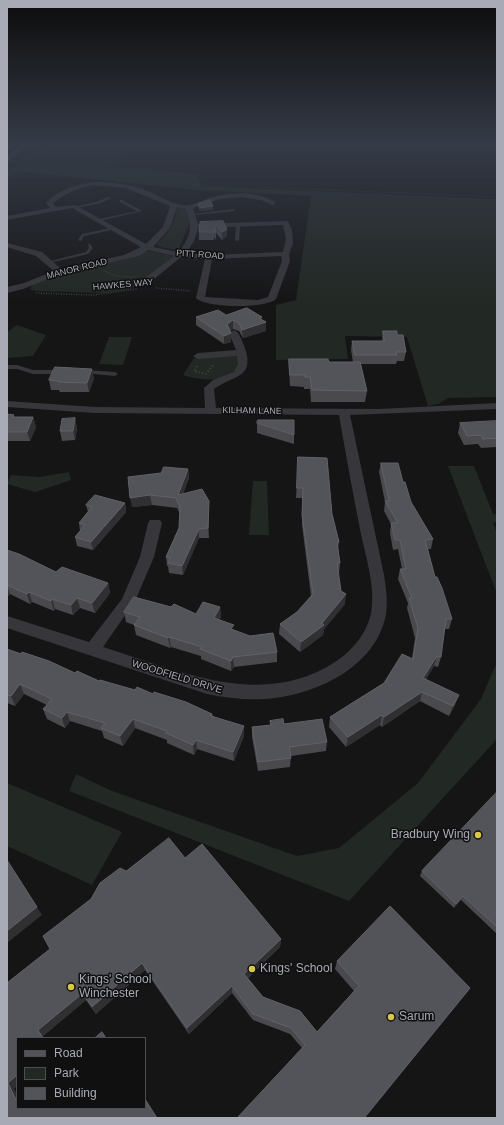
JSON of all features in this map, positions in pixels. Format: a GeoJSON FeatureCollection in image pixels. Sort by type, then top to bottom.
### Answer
{"type":"FeatureCollection","features":[{"type":"Feature","properties":{"kind":"street"},"geometry":{"type":"LineString","coordinates":[[54,209],[49,203],[56,198]]}},
{"type":"Feature","properties":{"kind":"street"},"geometry":{"type":"LineString","coordinates":[[158,198],[174,205],[189,207],[222,198]]}},
{"type":"Feature","properties":{"kind":"street"},"geometry":{"type":"LineString","coordinates":[[259,198],[273,203]]}},
{"type":"Feature","properties":{"kind":"street"},"geometry":{"type":"LineString","coordinates":[[148,248],[167,228],[173,214],[174,205]]}},
{"type":"Feature","properties":{"kind":"street"},"geometry":{"type":"LineString","coordinates":[[7,218],[67,206],[76,207]]}},
{"type":"Feature","properties":{"kind":"street","name":"PITT ROAD"},"geometry":{"type":"LineString","coordinates":[[76,207],[148,248],[180,255],[209,257],[285,254]]}},
{"type":"Feature","properties":{"kind":"street"},"geometry":{"type":"LineString","coordinates":[[147,284],[188,246],[196,226],[194,214],[189,207]]}},
{"type":"Feature","properties":{"kind":"street"},"geometry":{"type":"LineString","coordinates":[[196,226],[238,226],[285,223],[289,232],[289,248],[285,254],[286,261],[272,299],[268,301],[259,303],[202,300],[200,298],[201,291],[209,257]]}},
{"type":"Feature","properties":{"kind":"street"},"geometry":{"type":"LineString","coordinates":[[7,245],[30,250],[49,262],[60,272]]}},
{"type":"Feature","properties":{"kind":"street","name":"MANOR ROAD"},"geometry":{"type":"LineString","coordinates":[[7,290],[23,287],[35,280],[60,272],[123,258],[148,248]]}},
{"type":"Feature","properties":{"kind":"street"},"geometry":{"type":"LineString","coordinates":[[211,410],[209,388],[240,372],[243,359],[234,333]]}},
{"type":"Feature","properties":{"kind":"street"},"geometry":{"type":"LineString","coordinates":[[198,356],[241,353]]}},
{"type":"Feature","properties":{"kind":"street","name":"KILHAM LANE"},"geometry":{"type":"LineString","coordinates":[[7,404],[95,410],[344,412],[379,412],[411,409],[497,406]]}},
{"type":"Feature","properties":{"kind":"street","name":"WOODFIELD DRIVE"},"geometry":{"type":"LineString","coordinates":[[7,622],[207,687],[248,693],[285,690],[308,683],[348,663],[361,650],[370,637],[378,616],[379,602],[372,554],[344,412]]}},
{"type":"Feature","properties":{"kind":"street"},"geometry":{"type":"LineString","coordinates":[[92,650],[128,601],[147,558],[155,523]]}},
{"type":"Feature","properties":{"kind":"lane"},"geometry":{"type":"LineString","coordinates":[[76,207],[100,202],[109,198]]}},
{"type":"Feature","properties":{"kind":"lane"},"geometry":{"type":"LineString","coordinates":[[100,220],[140,211],[121,201]]}},
{"type":"Feature","properties":{"kind":"lane"},"geometry":{"type":"LineString","coordinates":[[194,214],[234,210]]}},
{"type":"Feature","properties":{"kind":"lane"},"geometry":{"type":"LineString","coordinates":[[237,240],[238,226]]}},
{"type":"Feature","properties":{"kind":"lane"},"geometry":{"type":"LineString","coordinates":[[80,240],[83,235],[115,228]]}},
{"type":"Feature","properties":{"kind":"lane"},"geometry":{"type":"LineString","coordinates":[[49,262],[87,253],[91,248],[89,245]]}},
{"type":"Feature","properties":{"kind":"lane"},"geometry":{"type":"LineString","coordinates":[[7,367],[34,372],[69,372]]}},
{"type":"Feature","properties":{"kind":"lane"},"geometry":{"type":"LineString","coordinates":[[76,372],[115,374]]}},
{"type":"Feature","properties":{"kind":"path"},"geometry":{"type":"LineString","coordinates":[[96,264],[110,275],[147,284]]}},
{"type":"Feature","properties":{"kind":"path","name":"HAWKES WAY"},"geometry":{"type":"LineString","coordinates":[[23,287],[33,292],[93,295],[147,284],[201,291]]}},
{"type":"Feature","properties":{"kind":"green space"},"geometry":{"type":"Polygon","coordinates":[[[311,198],[463,198],[497,199],[497,397],[448,398],[438,404],[428,406],[407,337],[345,336],[348,359],[276,360],[276,305],[296,300],[311,198]]]}},
{"type":"Feature","properties":{"kind":"green space"},"geometry":{"type":"Polygon","coordinates":[[[177,207],[187,207],[191,220],[179,248],[164,248],[156,244],[171,228],[177,207]]]}},
{"type":"Feature","properties":{"kind":"green space"},"geometry":{"type":"Polygon","coordinates":[[[148,251],[174,256],[131,289],[105,293],[36,291],[31,290],[30,288],[37,281],[48,277],[148,251]]]}},
{"type":"Feature","properties":{"kind":"green space"},"geometry":{"type":"Polygon","coordinates":[[[17,325],[46,335],[33,356],[7,358],[7,332],[17,325]]]}},
{"type":"Feature","properties":{"kind":"green space"},"geometry":{"type":"Polygon","coordinates":[[[109,337],[132,337],[123,365],[99,364],[109,337]]]}},
{"type":"Feature","properties":{"kind":"green space"},"geometry":{"type":"Polygon","coordinates":[[[237,355],[239,357],[237,366],[233,373],[226,377],[209,380],[183,375],[194,358],[237,355]]]}},
{"type":"Feature","properties":{"kind":"green space"},"geometry":{"type":"Polygon","coordinates":[[[448,466],[474,466],[493,514],[497,514],[497,522],[493,523],[497,533],[497,594],[448,466]]]}},
{"type":"Feature","properties":{"kind":"green space"},"geometry":{"type":"Polygon","coordinates":[[[69,472],[71,480],[35,492],[7,484],[11,475],[40,477],[69,472]]]}},
{"type":"Feature","properties":{"kind":"green space"},"geometry":{"type":"Polygon","coordinates":[[[253,481],[267,481],[269,535],[249,535],[253,481]]]}},
{"type":"Feature","properties":{"kind":"green space"},"geometry":{"type":"Polygon","coordinates":[[[497,662],[497,739],[349,901],[69,791],[76,774],[112,791],[297,856],[339,848],[418,783],[481,699],[497,662]]]}},
{"type":"Feature","properties":{"kind":"green space"},"geometry":{"type":"Polygon","coordinates":[[[7,783],[122,832],[92,885],[7,846],[7,783]]]}},
{"type":"Feature","properties":{"kind":"building"},"geometry":{"type":"Polygon","coordinates":[[[210,200],[213,206],[200,208],[198,204],[210,200]]]}},
{"type":"Feature","properties":{"kind":"building"},"geometry":{"type":"Polygon","coordinates":[[[223,221],[227,229],[222,232],[216,225],[215,233],[214,229],[214,232],[199,232],[200,222],[223,221]]]}},
{"type":"Feature","properties":{"kind":"building"},"geometry":{"type":"Polygon","coordinates":[[[247,308],[262,317],[259,318],[266,322],[242,330],[239,323],[233,320],[227,324],[231,333],[224,336],[196,317],[218,310],[226,315],[247,308]]]}},
{"type":"Feature","properties":{"kind":"building"},"geometry":{"type":"Polygon","coordinates":[[[383,331],[397,331],[397,335],[403,335],[406,352],[396,352],[397,355],[355,355],[352,341],[384,341],[383,331]]]}},
{"type":"Feature","properties":{"kind":"building"},"geometry":{"type":"Polygon","coordinates":[[[289,359],[328,359],[329,362],[360,362],[367,391],[312,390],[310,377],[305,377],[305,375],[290,375],[289,359]]]}},
{"type":"Feature","properties":{"kind":"building"},"geometry":{"type":"Polygon","coordinates":[[[55,367],[92,369],[87,383],[58,382],[49,380],[55,367]]]}},
{"type":"Feature","properties":{"kind":"building"},"geometry":{"type":"Polygon","coordinates":[[[7,414],[14,415],[12,417],[33,417],[27,432],[7,432],[7,414]]]}},
{"type":"Feature","properties":{"kind":"building"},"geometry":{"type":"Polygon","coordinates":[[[75,418],[73,431],[60,431],[62,419],[75,418]]]}},
{"type":"Feature","properties":{"kind":"building"},"geometry":{"type":"Polygon","coordinates":[[[258,420],[294,420],[294,435],[257,423],[258,420]]]}},
{"type":"Feature","properties":{"kind":"building"},"geometry":{"type":"Polygon","coordinates":[[[497,421],[497,438],[483,439],[481,435],[467,436],[460,423],[497,421]]]}},
{"type":"Feature","properties":{"kind":"building"},"geometry":{"type":"Polygon","coordinates":[[[298,457],[327,458],[332,514],[339,542],[337,542],[340,563],[337,563],[341,591],[346,594],[322,623],[324,625],[301,642],[280,624],[297,612],[313,594],[302,515],[303,488],[297,488],[298,457]]]}},
{"type":"Feature","properties":{"kind":"building"},"geometry":{"type":"Polygon","coordinates":[[[381,463],[398,463],[403,482],[405,482],[411,502],[433,539],[425,540],[435,577],[437,577],[442,588],[452,619],[446,619],[441,657],[437,656],[423,678],[459,695],[453,706],[422,692],[384,717],[382,715],[348,737],[330,717],[384,683],[402,654],[413,659],[418,628],[409,598],[412,598],[400,569],[406,569],[400,540],[395,540],[391,523],[398,523],[385,501],[389,501],[381,463]]]}},
{"type":"Feature","properties":{"kind":"building"},"geometry":{"type":"Polygon","coordinates":[[[164,467],[188,469],[178,495],[202,489],[209,501],[208,528],[199,529],[182,566],[168,563],[170,558],[166,557],[179,528],[180,507],[176,498],[150,495],[130,498],[128,477],[161,473],[164,467]]]}},
{"type":"Feature","properties":{"kind":"building"},"geometry":{"type":"Polygon","coordinates":[[[95,495],[125,503],[91,542],[75,537],[85,525],[79,523],[92,507],[86,505],[95,495]]]}},
{"type":"Feature","properties":{"kind":"building"},"geometry":{"type":"Polygon","coordinates":[[[7,550],[19,554],[56,572],[62,567],[108,583],[92,603],[77,598],[71,605],[52,599],[51,601],[29,592],[27,594],[7,585],[7,550]]]}},
{"type":"Feature","properties":{"kind":"building"},"geometry":{"type":"Polygon","coordinates":[[[134,597],[171,607],[174,604],[196,614],[203,602],[220,607],[214,618],[234,625],[231,629],[250,636],[273,633],[277,652],[233,657],[231,661],[200,649],[202,647],[169,637],[168,638],[134,625],[140,617],[124,612],[134,597]]]}},
{"type":"Feature","properties":{"kind":"building"},"geometry":{"type":"Polygon","coordinates":[[[7,649],[21,654],[22,652],[49,661],[75,673],[77,671],[99,681],[100,680],[135,690],[137,687],[153,694],[154,692],[186,702],[212,714],[211,716],[244,726],[233,752],[196,740],[193,745],[166,733],[167,731],[133,719],[120,736],[101,728],[105,723],[67,712],[62,718],[43,709],[52,699],[20,684],[11,696],[7,695],[7,649]]]}},
{"type":"Feature","properties":{"kind":"building"},"geometry":{"type":"Polygon","coordinates":[[[283,719],[284,724],[322,719],[327,742],[289,747],[291,758],[258,762],[252,727],[271,725],[270,721],[283,719]]]}},
{"type":"Feature","properties":{"kind":"building","name":"Bradbury Wing"},"geometry":{"type":"Polygon","coordinates":[[[497,792],[497,927],[463,896],[456,904],[422,871],[497,792]]]}},
{"type":"Feature","properties":{"kind":"building"},"geometry":{"type":"Polygon","coordinates":[[[169,838],[185,858],[202,844],[281,939],[244,974],[263,997],[300,1011],[317,1032],[359,986],[337,961],[390,906],[470,988],[364,1118],[237,1118],[305,1045],[291,1028],[253,1014],[232,986],[187,1028],[142,963],[92,1007],[83,993],[38,1030],[42,1037],[16,1037],[16,1076],[8,1083],[16,1100],[16,1109],[146,1109],[146,1101],[157,1118],[7,1118],[7,983],[50,949],[43,936],[91,899],[100,883],[120,868],[126,871],[169,838]]]}},
{"type":"Feature","properties":{"kind":"building"},"geometry":{"type":"Polygon","coordinates":[[[7,860],[37,907],[7,931],[7,860]]]}},
{"type":"Feature","properties":{"kind":"building"},"geometry":{"type":"Polygon","coordinates":[[[102,1032],[105,1037],[96,1037],[102,1032]]]}},
{"type":"Feature","properties":{"kind":"place","name":"Bradbury Wing"},"geometry":{"type":"Point","coordinates":[478,835]}},
{"type":"Feature","properties":{"kind":"place","name":"Kings' School"},"geometry":{"type":"Point","coordinates":[252,969]}},
{"type":"Feature","properties":{"kind":"place","name":"Kings' School Winchester"},"geometry":{"type":"Point","coordinates":[71,987]}},
{"type":"Feature","properties":{"kind":"place","name":"Sarum"},"geometry":{"type":"Point","coordinates":[391,1017]}}]}
